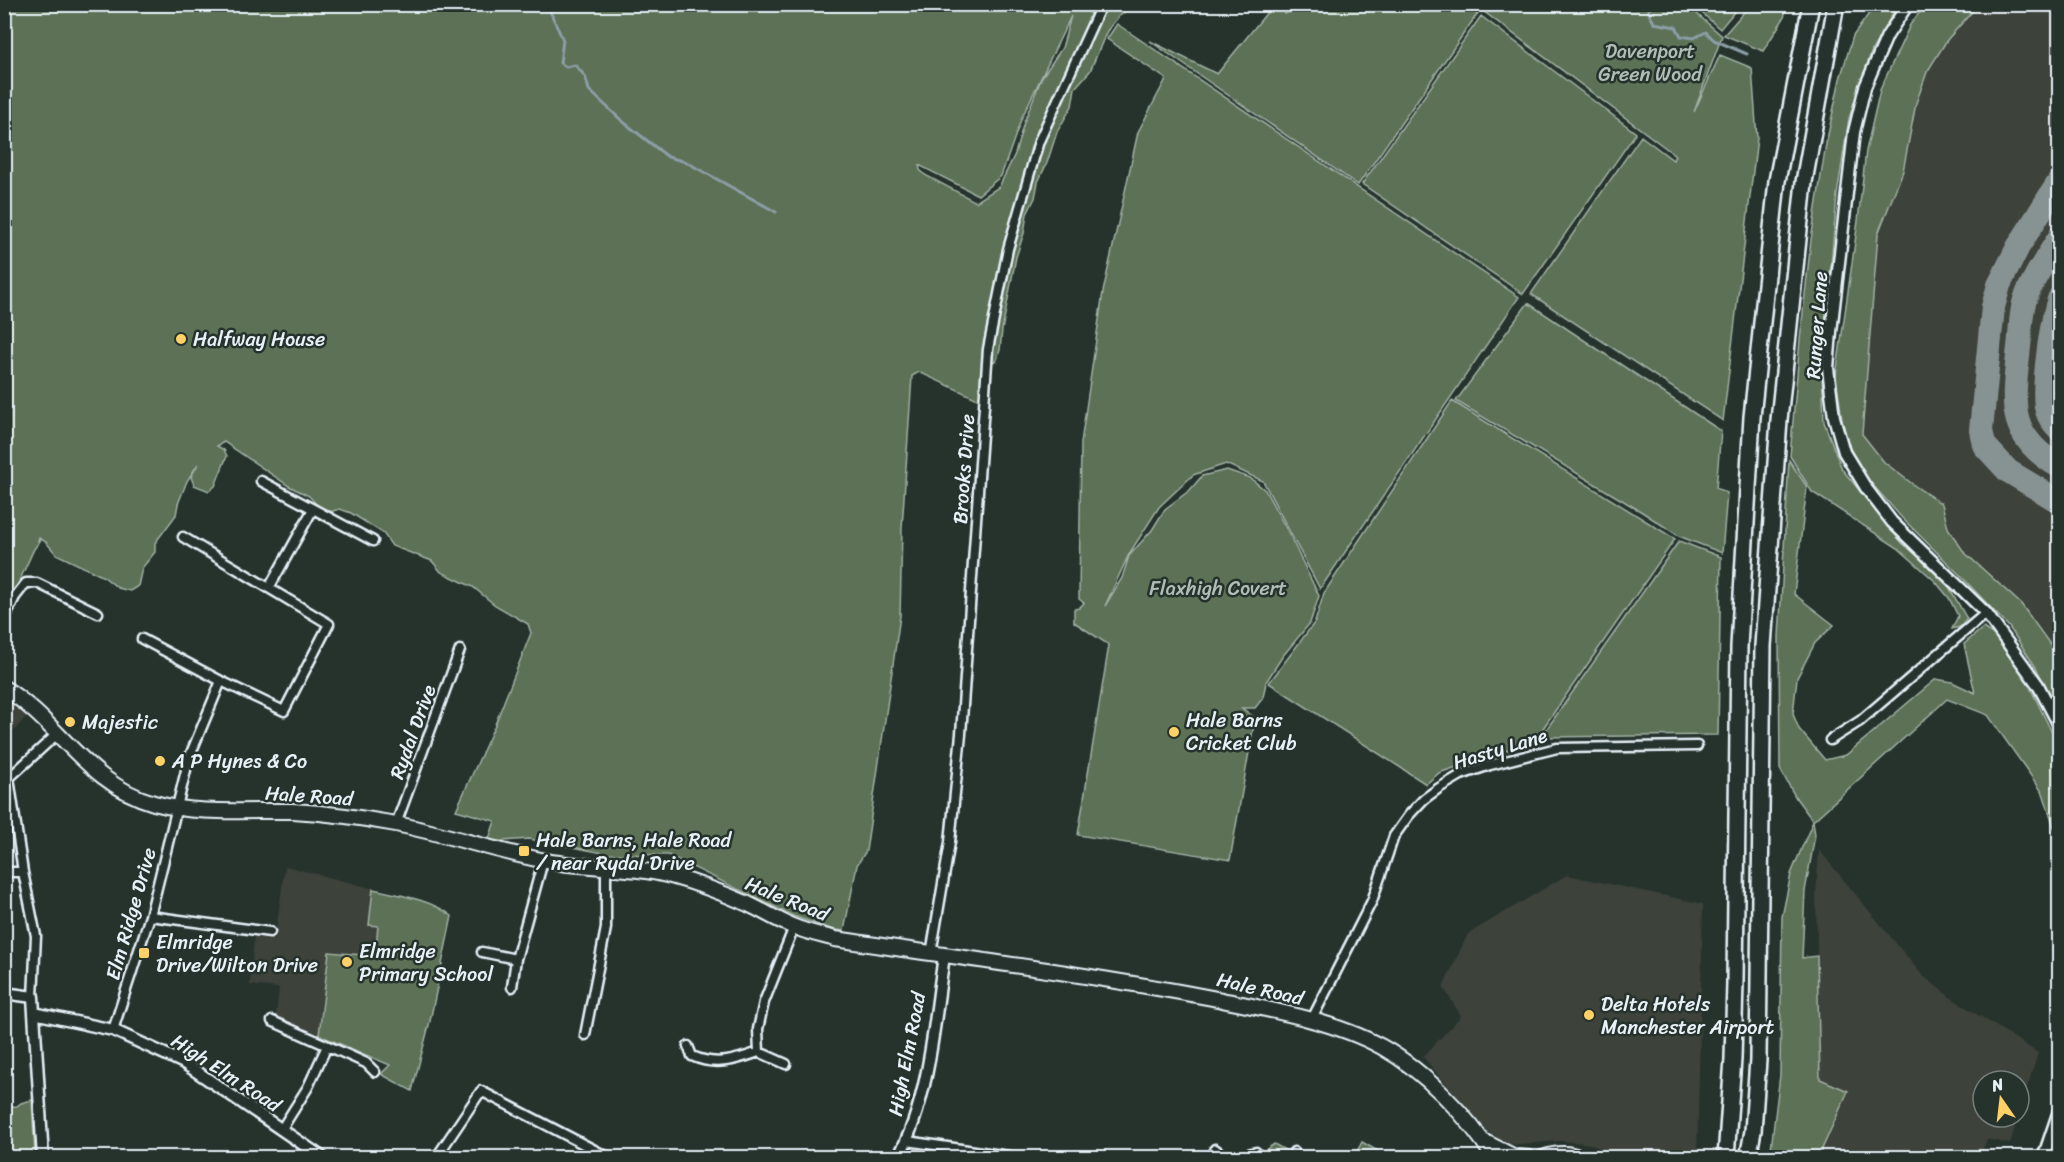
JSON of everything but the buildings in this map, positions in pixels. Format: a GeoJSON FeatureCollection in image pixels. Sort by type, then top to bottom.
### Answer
{"type":"FeatureCollection","features":[{"type":"Feature","properties":{"kind":"highway"},"geometry":{"type":"LineString","coordinates":[[1725,1154],[1733,1059],[1739,648],[1752,417],[1777,181],[1811,4]]}},
{"type":"Feature","properties":{"kind":"highway"},"geometry":{"type":"LineString","coordinates":[[1748,1158],[1753,1131],[1759,1048],[1763,646],[1779,432],[1804,182],[1836,4]]}},
{"type":"Feature","properties":{"kind":"highway"},"geometry":{"type":"LineString","coordinates":[[1753,1131],[1757,1158]]}},
{"type":"Feature","properties":{"kind":"main road","name":"Hale Road"},"geometry":{"type":"LineString","coordinates":[[4,688],[35,711],[82,760],[112,783],[153,802],[204,810],[295,812],[396,824],[543,861],[641,870],[699,884],[746,903],[794,927],[835,939],[1152,987],[1242,1004],[1344,1031],[1381,1047],[1399,1058],[1448,1101],[1485,1142],[1494,1158]]}},
{"type":"Feature","properties":{"kind":"main road","name":"Hale Road"},"geometry":{"type":"LineString","coordinates":[[1485,1142],[1515,1156],[1529,1158]]}},
{"type":"Feature","properties":{"kind":"main road"},"geometry":{"type":"LineString","coordinates":[[1542,1158],[1565,1153],[1581,1158]]}},
{"type":"Feature","properties":{"kind":"street","name":"Brooks Drive"},"geometry":{"type":"LineString","coordinates":[[937,955],[961,734],[988,349],[1008,249],[1039,141],[1103,4]]}},
{"type":"Feature","properties":{"kind":"street","name":"Runger Lane"},"geometry":{"type":"LineString","coordinates":[[1908,4],[1887,36],[1865,87],[1854,132],[1828,369],[1834,417],[1844,452],[1866,489],[1892,522],[1986,613],[2038,685],[2060,727]]}},
{"type":"Feature","properties":{"kind":"street"},"geometry":{"type":"LineString","coordinates":[[261,481],[373,542]]}},
{"type":"Feature","properties":{"kind":"street"},"geometry":{"type":"LineString","coordinates":[[269,588],[313,509]]}},
{"type":"Feature","properties":{"kind":"street"},"geometry":{"type":"LineString","coordinates":[[142,639],[221,681],[285,711],[329,624],[183,537]]}},
{"type":"Feature","properties":{"kind":"street"},"geometry":{"type":"LineString","coordinates":[[4,620],[21,587],[26,583],[31,583],[98,613]]}},
{"type":"Feature","properties":{"kind":"street"},"geometry":{"type":"LineString","coordinates":[[1830,740],[1860,721],[1986,613]]}},
{"type":"Feature","properties":{"kind":"street","name":"Rydal Drive"},"geometry":{"type":"LineString","coordinates":[[396,824],[460,650]]}},
{"type":"Feature","properties":{"kind":"street","name":"Elm Ridge Drive"},"geometry":{"type":"LineString","coordinates":[[113,1030],[150,916],[179,807],[189,758],[221,681]]}},
{"type":"Feature","properties":{"kind":"street"},"geometry":{"type":"LineString","coordinates":[[43,1158],[33,997],[36,936],[23,872],[9,778],[56,735]]}},
{"type":"Feature","properties":{"kind":"street","name":"Hasty Lane"},"geometry":{"type":"LineString","coordinates":[[1311,1021],[1372,901],[1394,836],[1409,815],[1424,799],[1439,788],[1461,775],[1480,768],[1557,748],[1697,746]]}},
{"type":"Feature","properties":{"kind":"street"},"geometry":{"type":"LineString","coordinates":[[512,987],[516,959],[543,861]]}},
{"type":"Feature","properties":{"kind":"street"},"geometry":{"type":"LineString","coordinates":[[585,1035],[606,928],[606,868]]}},
{"type":"Feature","properties":{"kind":"street"},"geometry":{"type":"LineString","coordinates":[[4,872],[23,872]]}},
{"type":"Feature","properties":{"kind":"street"},"geometry":{"type":"LineString","coordinates":[[150,916],[270,932]]}},
{"type":"Feature","properties":{"kind":"street"},"geometry":{"type":"LineString","coordinates":[[759,1052],[758,1029],[764,1002],[794,927]]}},
{"type":"Feature","properties":{"kind":"street"},"geometry":{"type":"LineString","coordinates":[[482,952],[516,959]]}},
{"type":"Feature","properties":{"kind":"street","name":"High Elm Road"},"geometry":{"type":"LineString","coordinates":[[898,1158],[907,1141],[916,1114],[926,1071],[937,955]]}},
{"type":"Feature","properties":{"kind":"street"},"geometry":{"type":"LineString","coordinates":[[4,993],[33,997]]}},
{"type":"Feature","properties":{"kind":"street","name":"High Elm Road"},"geometry":{"type":"LineString","coordinates":[[34,1013],[113,1030],[184,1063],[323,1158]]}},
{"type":"Feature","properties":{"kind":"street"},"geometry":{"type":"LineString","coordinates":[[272,1021],[366,1063],[375,1072]]}},
{"type":"Feature","properties":{"kind":"street"},"geometry":{"type":"LineString","coordinates":[[281,1130],[308,1087],[327,1046]]}},
{"type":"Feature","properties":{"kind":"street"},"geometry":{"type":"LineString","coordinates":[[688,1046],[692,1056],[699,1059],[731,1061],[759,1052],[786,1064]]}},
{"type":"Feature","properties":{"kind":"street"},"geometry":{"type":"LineString","coordinates":[[436,1158],[481,1091],[610,1158]]}},
{"type":"Feature","properties":{"kind":"street"},"geometry":{"type":"LineString","coordinates":[[2043,1158],[2060,1108]]}},
{"type":"Feature","properties":{"kind":"street"},"geometry":{"type":"LineString","coordinates":[[907,1141],[1022,1158]]}},
{"type":"Feature","properties":{"kind":"street"},"geometry":{"type":"LineString","coordinates":[[1215,1149],[1229,1158],[1257,1152]]}},
{"type":"Feature","properties":{"kind":"shaded area"},"geometry":{"type":"Polygon","coordinates":[[[1978,5],[2059,5],[2059,689],[1862,434],[1878,234],[1903,171],[1916,103],[1927,72],[1947,40],[1978,5]]]}},
{"type":"Feature","properties":{"kind":"shaded area"},"geometry":{"type":"Polygon","coordinates":[[[5,697],[27,715],[15,730],[5,731],[5,697]]]}},
{"type":"Feature","properties":{"kind":"shaded area"},"geometry":{"type":"Polygon","coordinates":[[[1819,850],[1922,975],[1950,997],[2038,1053],[2031,1075],[2031,1069],[1971,1069],[1971,1129],[2014,1129],[2010,1144],[1987,1139],[1980,1157],[1818,1158],[1848,1092],[1820,1079],[1816,895],[1819,850]]]}},
{"type":"Feature","properties":{"kind":"shaded area","name":"Elmridge Primary School"},"geometry":{"type":"Polygon","coordinates":[[[285,866],[425,902],[452,916],[430,1021],[412,1091],[381,1074],[390,1065],[276,1016],[279,988],[250,985],[254,937],[275,939],[285,866]]]}},
{"type":"Feature","properties":{"kind":"shaded area"},"geometry":{"type":"Polygon","coordinates":[[[1567,875],[1703,904],[1697,1157],[1614,1157],[1592,1144],[1561,1141],[1505,1145],[1486,1130],[1423,1057],[1461,1016],[1443,987],[1468,934],[1567,875]]]}},
{"type":"Feature","properties":{"kind":"green space"},"geometry":{"type":"Polygon","coordinates":[[[1468,4],[1478,13],[1358,185],[1150,41],[1217,74],[1273,5],[1285,5],[1285,14],[1303,5],[1468,4]]]}},
{"type":"Feature","properties":{"kind":"green space"},"geometry":{"type":"Polygon","coordinates":[[[4,5],[1077,5],[1075,9],[1079,5],[1150,5],[1132,6],[1119,16],[1107,31],[1090,71],[1075,88],[1072,106],[1057,132],[1038,182],[1035,198],[1027,214],[1024,233],[1016,257],[1000,350],[996,361],[987,364],[982,401],[919,372],[912,376],[902,528],[900,616],[866,851],[857,865],[844,931],[793,916],[668,855],[609,854],[529,839],[488,842],[495,821],[456,810],[494,727],[531,633],[528,624],[495,605],[473,587],[441,572],[432,561],[392,546],[383,533],[351,513],[340,509],[329,512],[320,508],[309,496],[289,486],[224,442],[217,446],[224,450],[227,456],[215,486],[209,491],[194,485],[191,477],[198,464],[187,481],[176,515],[155,543],[155,552],[142,568],[138,586],[130,591],[118,588],[104,577],[56,554],[46,542],[39,538],[38,541],[40,541],[5,609],[4,5]],[[1071,16],[1022,117],[1001,176],[978,195],[919,165],[920,170],[925,175],[976,202],[999,187],[1015,154],[1024,122],[1042,77],[1062,48],[1071,16]]]}},
{"type":"Feature","properties":{"kind":"green space","name":"Davenport Green Wood"},"geometry":{"type":"Polygon","coordinates":[[[1475,5],[1687,5],[1722,36],[1694,112],[1720,55],[1752,68],[1757,138],[1723,421],[1531,294],[1641,136],[1673,160],[1675,155],[1475,5]]]}},
{"type":"Feature","properties":{"kind":"green space"},"geometry":{"type":"Polygon","coordinates":[[[1693,5],[1740,5],[1720,29],[1693,5]]]}},
{"type":"Feature","properties":{"kind":"green space"},"geometry":{"type":"Polygon","coordinates":[[[1750,5],[1787,5],[1784,18],[1763,51],[1724,35],[1750,5]]]}},
{"type":"Feature","properties":{"kind":"green space"},"geometry":{"type":"Polygon","coordinates":[[[1875,5],[1898,5],[1872,50],[1849,118],[1837,195],[1822,369],[1824,422],[1842,469],[1902,543],[1949,587],[1967,619],[1960,627],[1952,629],[1958,616],[1949,598],[1935,581],[1898,548],[1812,492],[1790,456],[1811,240],[1826,144],[1840,79],[1853,36],[1875,5]]]}},
{"type":"Feature","properties":{"kind":"green space"},"geometry":{"type":"Polygon","coordinates":[[[1925,5],[1978,5],[1947,40],[1927,72],[1916,103],[1903,171],[1878,234],[1862,434],[1884,462],[1942,504],[1948,528],[1964,552],[2021,604],[2059,657],[2059,711],[2035,666],[2009,627],[1902,518],[1858,468],[1844,434],[1836,376],[1866,151],[1880,90],[1910,25],[1925,5]]]}},
{"type":"Feature","properties":{"kind":"green space"},"geometry":{"type":"Polygon","coordinates":[[[1481,16],[1636,133],[1523,294],[1362,184],[1481,16]]]}},
{"type":"Feature","properties":{"kind":"green space","name":"Flaxhigh Covert"},"geometry":{"type":"Polygon","coordinates":[[[1117,24],[1519,297],[1320,589],[1263,481],[1226,464],[1193,475],[1159,507],[1129,554],[1105,606],[1122,578],[1129,556],[1152,530],[1165,509],[1190,490],[1202,476],[1227,470],[1250,478],[1265,490],[1319,596],[1310,623],[1282,657],[1266,682],[1263,698],[1255,708],[1242,708],[1255,718],[1230,860],[1078,835],[1109,645],[1074,622],[1074,609],[1084,603],[1079,599],[1081,443],[1103,292],[1138,132],[1166,79],[1107,39],[1117,24]]]}},
{"type":"Feature","properties":{"kind":"green space"},"geometry":{"type":"Polygon","coordinates":[[[1528,303],[1721,431],[1716,488],[1727,493],[1722,553],[1679,536],[1456,401],[1528,303]]]}},
{"type":"Feature","properties":{"kind":"green space"},"geometry":{"type":"Polygon","coordinates":[[[1452,401],[1675,539],[1534,741],[1439,773],[1426,784],[1269,683],[1315,622],[1324,593],[1452,401]]]}},
{"type":"Feature","properties":{"kind":"green space"},"geometry":{"type":"Polygon","coordinates":[[[1789,460],[1807,487],[1794,594],[1834,625],[1815,643],[1797,678],[1793,714],[1799,729],[1825,760],[1846,755],[1936,679],[1952,682],[1975,693],[1964,644],[1983,628],[1994,635],[2026,679],[2059,747],[2059,842],[2043,793],[1988,715],[1947,699],[1813,821],[1796,798],[1780,769],[1779,637],[1789,460]]]}},
{"type":"Feature","properties":{"kind":"green space"},"geometry":{"type":"Polygon","coordinates":[[[1679,541],[1721,557],[1718,735],[1541,737],[1679,541]]]}},
{"type":"Feature","properties":{"kind":"green space"},"geometry":{"type":"Polygon","coordinates":[[[1813,821],[1815,835],[1805,891],[1802,958],[1817,956],[1820,1079],[1848,1091],[1818,1158],[1770,1157],[1780,1075],[1782,917],[1791,874],[1813,821]]]}},
{"type":"Feature","properties":{"kind":"green space"},"geometry":{"type":"Polygon","coordinates":[[[373,889],[434,905],[452,916],[430,1021],[412,1091],[381,1074],[390,1065],[319,1035],[329,952],[375,956],[378,926],[369,925],[373,889]]]}},
{"type":"Feature","properties":{"kind":"green space"},"geometry":{"type":"Polygon","coordinates":[[[32,1100],[35,1157],[5,1157],[5,1107],[17,1106],[32,1100]]]}},
{"type":"Feature","properties":{"kind":"green space"},"geometry":{"type":"Polygon","coordinates":[[[1362,1142],[1388,1157],[1354,1157],[1362,1142]]]}},
{"type":"Feature","properties":{"kind":"green space"},"geometry":{"type":"Polygon","coordinates":[[[1274,1144],[1293,1157],[1253,1158],[1274,1144]]]}},
{"type":"Feature","properties":{"kind":"waterway"},"geometry":{"type":"LineString","coordinates":[[1649,4],[1649,13],[1654,23],[1676,27],[1681,36],[1694,38],[1706,32],[1714,40],[1747,54]]}},
{"type":"Feature","properties":{"kind":"waterway"},"geometry":{"type":"LineString","coordinates":[[549,9],[563,40],[560,63],[566,67],[575,65],[585,76],[589,90],[621,120],[668,157],[686,162],[776,212]]}},
{"type":"Feature","properties":{"kind":"taxiway"},"geometry":{"type":"LineString","coordinates":[[2060,180],[2018,247],[1999,285],[1993,307],[1981,430],[1984,445],[2008,471],[2060,502]]}},
{"type":"Feature","properties":{"kind":"taxiway"},"geometry":{"type":"LineString","coordinates":[[2060,237],[2037,274],[2024,303],[2015,384],[2015,401],[2021,429],[2042,455],[2060,467]]}},
{"type":"Feature","properties":{"kind":"taxiway"},"geometry":{"type":"LineString","coordinates":[[2060,297],[2051,336],[2045,388],[2047,411],[2060,430]]}},
{"type":"Feature","properties":{"kind":"place","name":"Halfway House"},"geometry":{"type":"Point","coordinates":[181,339]}},
{"type":"Feature","properties":{"kind":"place","name":"Majestic"},"geometry":{"type":"Point","coordinates":[70,722]}},
{"type":"Feature","properties":{"kind":"place","name":"Hale Barns Cricket Club"},"geometry":{"type":"Point","coordinates":[1174,732]}},
{"type":"Feature","properties":{"kind":"place","name":"A P Hynes & Co"},"geometry":{"type":"Point","coordinates":[160,761]}},
{"type":"Feature","properties":{"kind":"place","name":"Hale Barns, Hale Road / near Rydal Drive"},"geometry":{"type":"Point","coordinates":[524,851]}},
{"type":"Feature","properties":{"kind":"place","name":"Elmridge Drive/Wilton Drive"},"geometry":{"type":"Point","coordinates":[144,953]}},
{"type":"Feature","properties":{"kind":"place","name":"Elmridge Primary School"},"geometry":{"type":"Point","coordinates":[347,962]}},
{"type":"Feature","properties":{"kind":"place","name":"Delta Hotels Manchester Airport"},"geometry":{"type":"Point","coordinates":[1589,1015]}}]}
